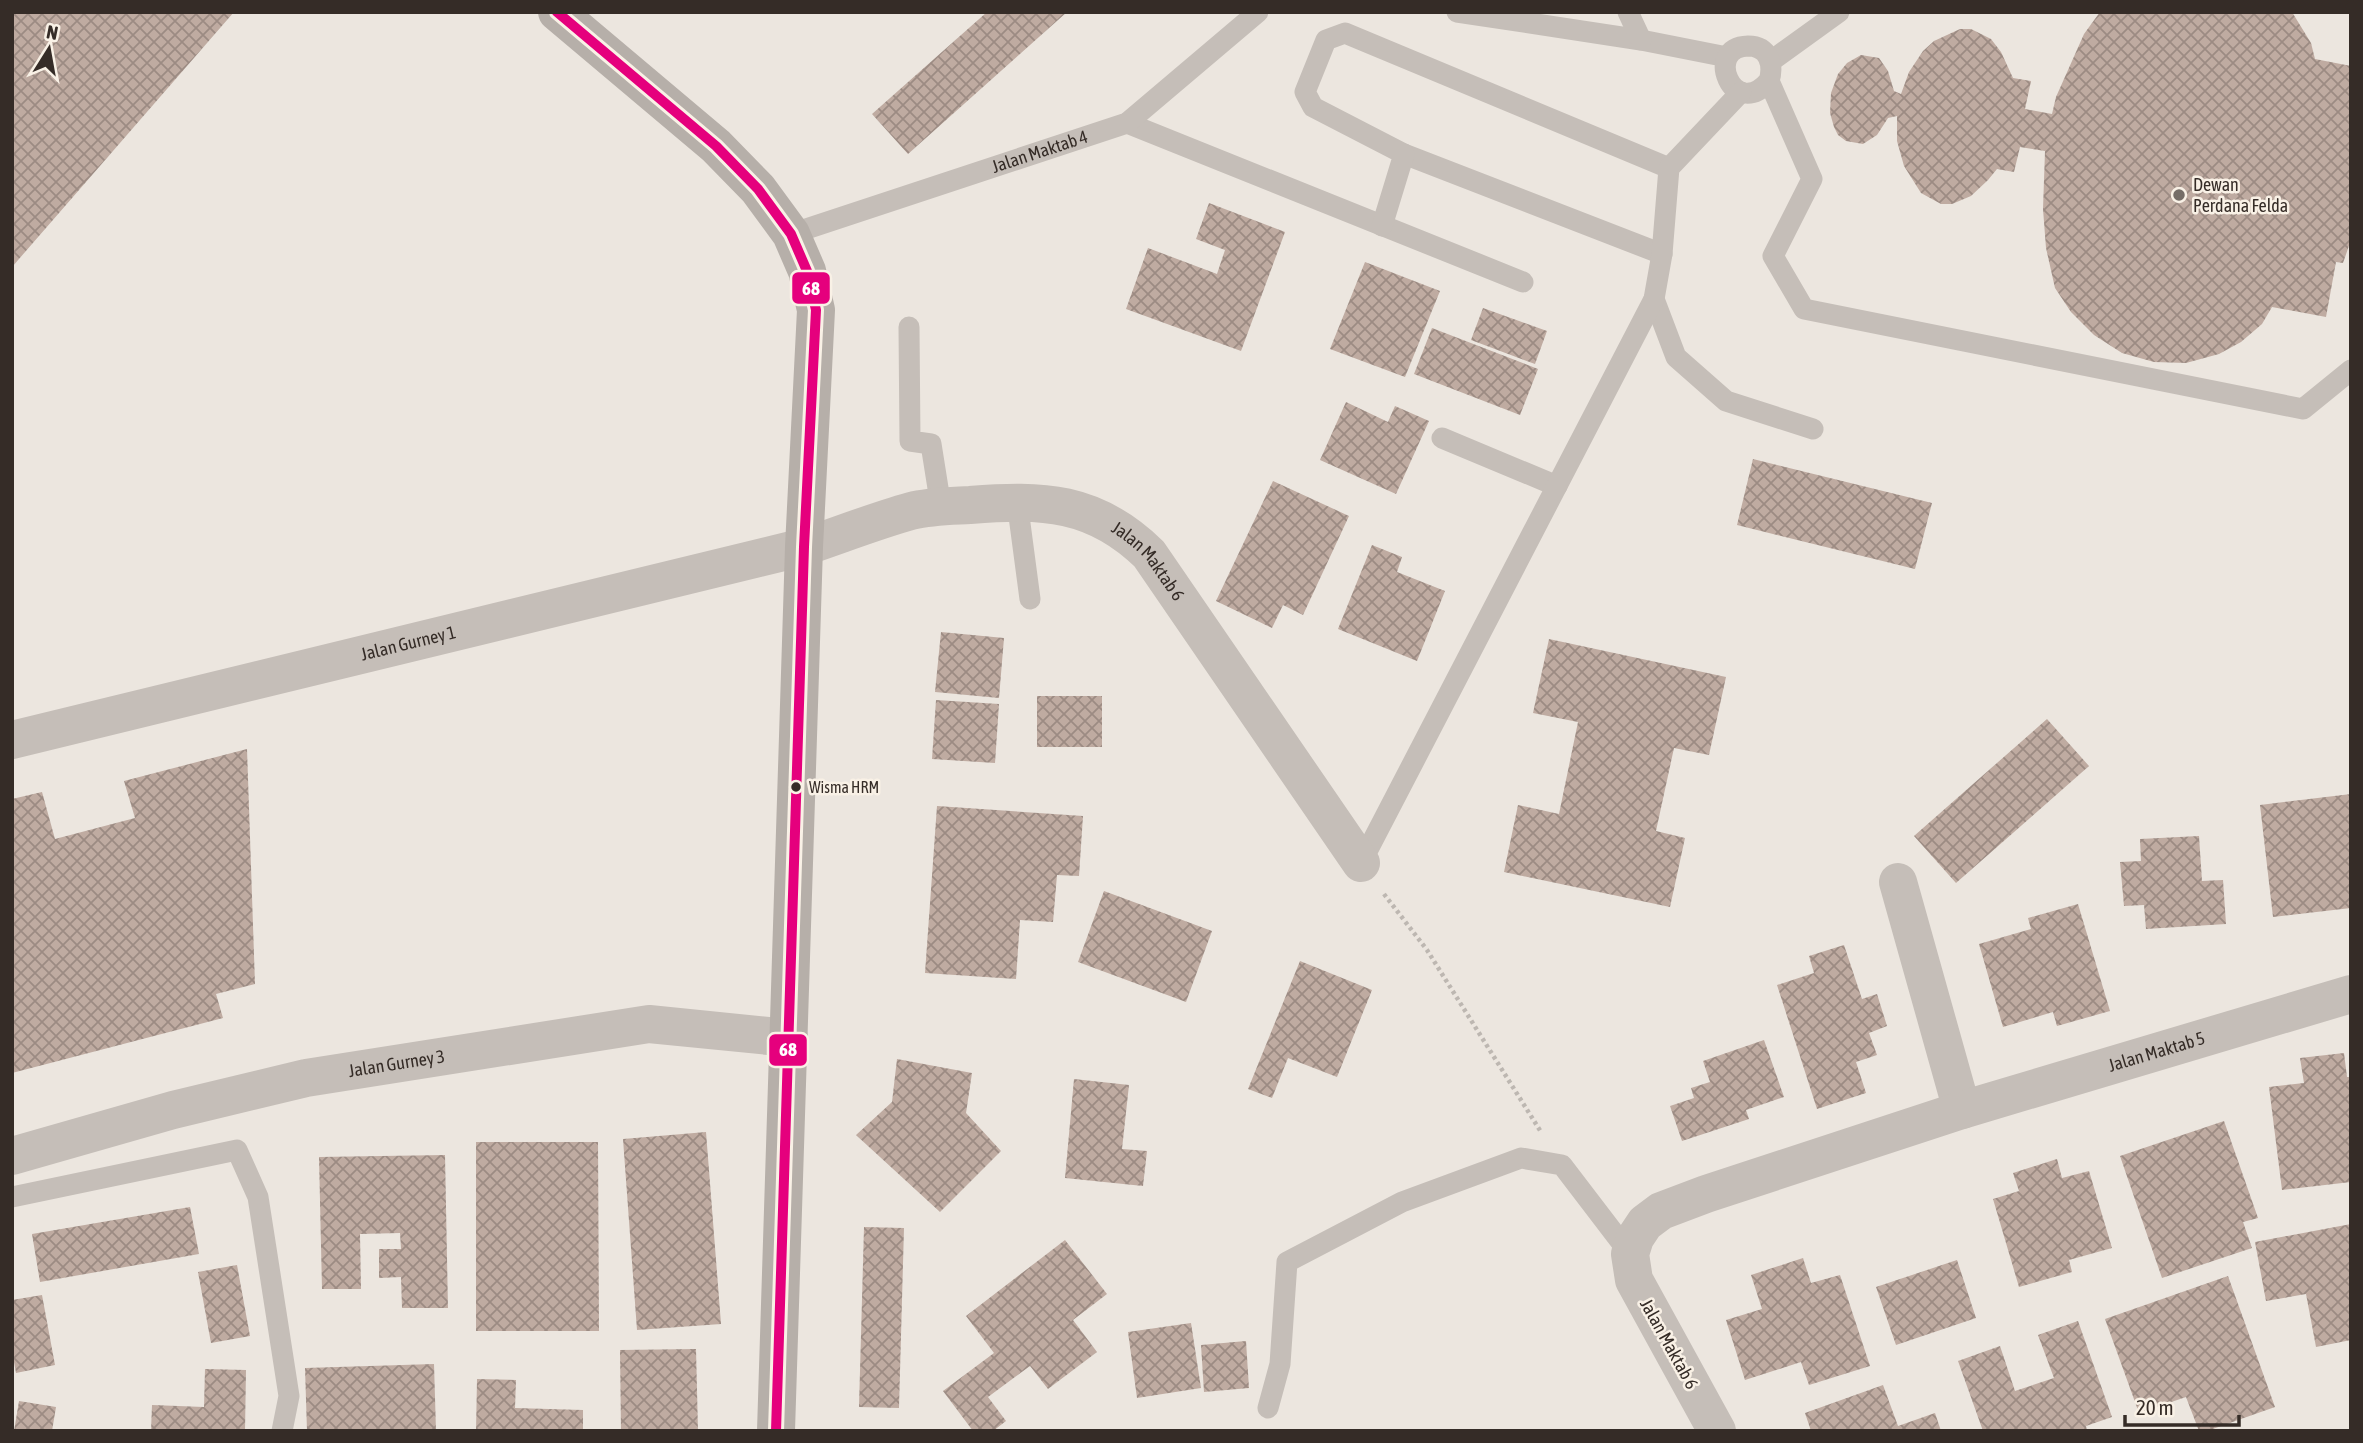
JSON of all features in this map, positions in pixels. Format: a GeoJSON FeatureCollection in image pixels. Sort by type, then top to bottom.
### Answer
{"type":"FeatureCollection","features":[{"type":"Feature","properties":{"kind":"street"},"geometry":{"type":"LineString","coordinates":[[557,12],[716,146],[758,189],[791,234],[807,271],[816,310],[804,547],[776,1431]]}},
{"type":"Feature","properties":{"kind":"street","name":"Jalan Maktab 6"},"geometry":{"type":"LineString","coordinates":[[804,547],[913,511],[941,507],[1017,501],[1064,506],[1101,518],[1130,536],[1149,554],[1361,863]]}},
{"type":"Feature","properties":{"kind":"street","name":"Jalan Gurney 1"},"geometry":{"type":"LineString","coordinates":[[12,740],[804,547]]}},
{"type":"Feature","properties":{"kind":"street"},"geometry":{"type":"LineString","coordinates":[[1898,881],[1962,1111]]}},
{"type":"Feature","properties":{"kind":"street","name":"Jalan Maktab 5"},"geometry":{"type":"LineString","coordinates":[[1630,1254],[1635,1238],[1645,1223],[1661,1211],[1706,1194],[1962,1111],[2351,994]]}},
{"type":"Feature","properties":{"kind":"street","name":"Jalan Gurney 3"},"geometry":{"type":"LineString","coordinates":[[12,1156],[173,1110],[306,1078],[649,1024],[789,1038]]}},
{"type":"Feature","properties":{"kind":"street","name":"Jalan Maktab 6"},"geometry":{"type":"LineString","coordinates":[[1630,1254],[1634,1280],[1717,1431]]}},
{"type":"Feature","properties":{"kind":"lane","name":"Jalan Maktab 4"},"geometry":{"type":"LineString","coordinates":[[791,234],[1127,123],[1258,12]]}},
{"type":"Feature","properties":{"kind":"lane"},"geometry":{"type":"LineString","coordinates":[[1457,12],[1641,40],[1727,57]]}},
{"type":"Feature","properties":{"kind":"lane"},"geometry":{"type":"LineString","coordinates":[[1628,12],[1641,40]]}},
{"type":"Feature","properties":{"kind":"lane"},"geometry":{"type":"LineString","coordinates":[[1839,12],[1770,71],[1762,89],[1752,93],[1741,92],[1732,87],[1726,78],[1724,67],[1727,57],[1745,46],[1756,47],[1765,52],[1770,71],[1812,179],[1773,256],[1804,309],[2303,409],[2351,370]]}},
{"type":"Feature","properties":{"kind":"lane"},"geometry":{"type":"LineString","coordinates":[[1662,254],[1404,154],[1313,107],[1305,92],[1326,40],[1345,33],[1669,168]]}},
{"type":"Feature","properties":{"kind":"lane"},"geometry":{"type":"LineString","coordinates":[[1361,863],[1654,299],[1662,254],[1669,168],[1741,92]]}},
{"type":"Feature","properties":{"kind":"lane"},"geometry":{"type":"LineString","coordinates":[[1127,123],[1522,282]]}},
{"type":"Feature","properties":{"kind":"lane"},"geometry":{"type":"LineString","coordinates":[[1382,226],[1404,154]]}},
{"type":"Feature","properties":{"kind":"lane"},"geometry":{"type":"LineString","coordinates":[[1654,299],[1676,356],[1726,401],[1812,429]]}},
{"type":"Feature","properties":{"kind":"lane"},"geometry":{"type":"LineString","coordinates":[[909,327],[910,441],[931,444],[941,507]]}},
{"type":"Feature","properties":{"kind":"lane"},"geometry":{"type":"LineString","coordinates":[[1442,438],[1557,486]]}},
{"type":"Feature","properties":{"kind":"lane"},"geometry":{"type":"LineString","coordinates":[[1017,501],[1030,599]]}},
{"type":"Feature","properties":{"kind":"lane"},"geometry":{"type":"LineString","coordinates":[[12,1197],[237,1150],[258,1197],[289,1396],[282,1431]]}},
{"type":"Feature","properties":{"kind":"lane"},"geometry":{"type":"LineString","coordinates":[[1268,1408],[1280,1364],[1286,1262],[1402,1202],[1521,1158],[1562,1165],[1630,1254]]}},
{"type":"Feature","properties":{"kind":"path"},"geometry":{"type":"LineString","coordinates":[[1361,863],[1427,950],[1562,1165]]}},
{"type":"Feature","properties":{"kind":"building"},"geometry":{"type":"Polygon","coordinates":[[[12,12],[234,12],[12,267],[12,12]]]}},
{"type":"Feature","properties":{"kind":"building"},"geometry":{"type":"Polygon","coordinates":[[[987,12],[1067,12],[908,154],[872,114],[987,12]]]}},
{"type":"Feature","properties":{"kind":"building","name":"Dewan Perdana Felda"},"geometry":{"type":"Polygon","coordinates":[[[2100,12],[2292,12],[2311,43],[2315,59],[2351,66],[2351,240],[2343,263],[2336,262],[2326,317],[2272,307],[2262,324],[2241,342],[2219,354],[2186,363],[2154,362],[2122,353],[2094,335],[2071,312],[2055,288],[2046,248],[2043,209],[2045,151],[2020,147],[2014,172],[1997,169],[1971,196],[1952,204],[1941,204],[1921,193],[1904,166],[1897,141],[1897,116],[1888,118],[1877,135],[1863,144],[1846,141],[1838,135],[1834,127],[1830,113],[1831,93],[1838,74],[1847,63],[1861,55],[1879,58],[1888,71],[1894,91],[1901,94],[1909,72],[1923,51],[1934,41],[1960,29],[1971,29],[1991,39],[2001,52],[2013,78],[2031,81],[2025,109],[2052,114],[2056,97],[2084,34],[2100,12]]]}},
{"type":"Feature","properties":{"kind":"building"},"geometry":{"type":"Polygon","coordinates":[[[1209,203],[1285,232],[1241,351],[1126,309],[1148,248],[1217,274],[1225,250],[1196,239],[1209,203]]]}},
{"type":"Feature","properties":{"kind":"building"},"geometry":{"type":"Polygon","coordinates":[[[1365,262],[1440,291],[1405,377],[1330,349],[1365,262]]]}},
{"type":"Feature","properties":{"kind":"building"},"geometry":{"type":"Polygon","coordinates":[[[1483,308],[1547,331],[1535,364],[1471,340],[1483,308]]]}},
{"type":"Feature","properties":{"kind":"building"},"geometry":{"type":"Polygon","coordinates":[[[1432,328],[1538,369],[1520,415],[1414,374],[1432,328]]]}},
{"type":"Feature","properties":{"kind":"building"},"geometry":{"type":"Polygon","coordinates":[[[1346,402],[1388,422],[1395,406],[1429,421],[1396,494],[1320,460],[1346,402]]]}},
{"type":"Feature","properties":{"kind":"building"},"geometry":{"type":"Polygon","coordinates":[[[1753,459],[1932,503],[1915,569],[1737,525],[1753,459]]]}},
{"type":"Feature","properties":{"kind":"building"},"geometry":{"type":"Polygon","coordinates":[[[1273,481],[1349,516],[1303,615],[1283,605],[1272,628],[1216,601],[1273,481]]]}},
{"type":"Feature","properties":{"kind":"building"},"geometry":{"type":"Polygon","coordinates":[[[1372,545],[1402,557],[1397,572],[1445,591],[1417,661],[1338,629],[1372,545]]]}},
{"type":"Feature","properties":{"kind":"building"},"geometry":{"type":"Polygon","coordinates":[[[941,632],[1004,638],[999,698],[935,692],[941,632]]]}},
{"type":"Feature","properties":{"kind":"building"},"geometry":{"type":"Polygon","coordinates":[[[1549,639],[1726,677],[1709,755],[1674,748],[1656,831],[1685,838],[1670,907],[1504,872],[1518,805],[1559,814],[1578,722],[1533,713],[1549,639]]]}},
{"type":"Feature","properties":{"kind":"building"},"geometry":{"type":"Polygon","coordinates":[[[1037,696],[1102,696],[1102,747],[1037,747],[1037,696]]]}},
{"type":"Feature","properties":{"kind":"building"},"geometry":{"type":"Polygon","coordinates":[[[936,700],[999,704],[995,763],[932,759],[936,700]]]}},
{"type":"Feature","properties":{"kind":"building"},"geometry":{"type":"Polygon","coordinates":[[[2047,719],[2089,766],[1956,883],[1914,836],[2047,719]]]}},
{"type":"Feature","properties":{"kind":"building"},"geometry":{"type":"Polygon","coordinates":[[[247,749],[255,984],[216,994],[223,1018],[12,1073],[12,799],[42,792],[55,839],[135,818],[124,781],[247,749]]]}},
{"type":"Feature","properties":{"kind":"building"},"geometry":{"type":"Polygon","coordinates":[[[2351,794],[2351,908],[2273,917],[2260,805],[2351,794]]]}},
{"type":"Feature","properties":{"kind":"building"},"geometry":{"type":"Polygon","coordinates":[[[937,806],[1083,816],[1079,876],[1057,875],[1053,922],[1020,920],[1016,979],[925,973],[937,806]]]}},
{"type":"Feature","properties":{"kind":"building"},"geometry":{"type":"Polygon","coordinates":[[[2199,836],[2202,881],[2223,880],[2226,924],[2146,929],[2144,905],[2124,906],[2120,862],[2141,861],[2140,839],[2199,836]]]}},
{"type":"Feature","properties":{"kind":"building"},"geometry":{"type":"Polygon","coordinates":[[[1104,891],[1212,931],[1186,1002],[1078,962],[1104,891]]]}},
{"type":"Feature","properties":{"kind":"building"},"geometry":{"type":"Polygon","coordinates":[[[2078,904],[2110,1011],[2057,1026],[2053,1012],[2003,1027],[1979,944],[2031,929],[2028,918],[2078,904]]]}},
{"type":"Feature","properties":{"kind":"building"},"geometry":{"type":"Polygon","coordinates":[[[1844,945],[1862,999],[1877,994],[1887,1026],[1869,1033],[1877,1055],[1856,1062],[1866,1093],[1817,1109],[1777,985],[1814,973],[1809,956],[1844,945]]]}},
{"type":"Feature","properties":{"kind":"building"},"geometry":{"type":"Polygon","coordinates":[[[1300,961],[1372,990],[1337,1077],[1288,1058],[1272,1098],[1248,1089],[1300,961]]]}},
{"type":"Feature","properties":{"kind":"building"},"geometry":{"type":"Polygon","coordinates":[[[1764,1040],[1784,1097],[1746,1110],[1749,1119],[1682,1141],[1670,1106],[1694,1098],[1691,1088],[1710,1082],[1703,1061],[1764,1040]]]}},
{"type":"Feature","properties":{"kind":"building"},"geometry":{"type":"Polygon","coordinates":[[[2344,1053],[2347,1077],[2351,1077],[2351,1182],[2282,1190],[2269,1087],[2304,1083],[2300,1058],[2344,1053]]]}},
{"type":"Feature","properties":{"kind":"building"},"geometry":{"type":"Polygon","coordinates":[[[897,1059],[972,1073],[966,1113],[1001,1151],[940,1212],[856,1135],[892,1102],[897,1059]]]}},
{"type":"Feature","properties":{"kind":"building"},"geometry":{"type":"Polygon","coordinates":[[[1074,1079],[1129,1085],[1122,1149],[1147,1151],[1143,1186],[1065,1178],[1074,1079]]]}},
{"type":"Feature","properties":{"kind":"building"},"geometry":{"type":"Polygon","coordinates":[[[2224,1121],[2258,1218],[2243,1222],[2252,1248],[2162,1278],[2120,1156],[2224,1121]]]}},
{"type":"Feature","properties":{"kind":"building"},"geometry":{"type":"Polygon","coordinates":[[[706,1132],[721,1324],[637,1330],[623,1139],[706,1132]]]}},
{"type":"Feature","properties":{"kind":"building"},"geometry":{"type":"Polygon","coordinates":[[[476,1142],[598,1142],[599,1331],[476,1331],[476,1142]]]}},
{"type":"Feature","properties":{"kind":"building"},"geometry":{"type":"Polygon","coordinates":[[[445,1155],[448,1308],[402,1308],[401,1277],[379,1278],[379,1249],[401,1249],[400,1233],[360,1234],[361,1289],[322,1289],[319,1157],[445,1155]]]}},
{"type":"Feature","properties":{"kind":"building"},"geometry":{"type":"Polygon","coordinates":[[[2057,1159],[2062,1178],[2089,1171],[2112,1248],[2069,1260],[2072,1272],[2019,1287],[1993,1199],[2019,1191],[2013,1173],[2057,1159]]]}},
{"type":"Feature","properties":{"kind":"building"},"geometry":{"type":"Polygon","coordinates":[[[190,1207],[199,1254],[40,1282],[32,1234],[190,1207]]]}},
{"type":"Feature","properties":{"kind":"building"},"geometry":{"type":"Polygon","coordinates":[[[2351,1224],[2351,1340],[2316,1347],[2306,1294],[2266,1301],[2255,1242],[2351,1224]]]}},
{"type":"Feature","properties":{"kind":"building"},"geometry":{"type":"Polygon","coordinates":[[[864,1227],[904,1228],[899,1408],[859,1407],[864,1227]]]}},
{"type":"Feature","properties":{"kind":"building"},"geometry":{"type":"Polygon","coordinates":[[[1065,1240],[1107,1294],[1073,1320],[1097,1352],[1048,1389],[1030,1366],[988,1397],[1006,1421],[993,1431],[973,1431],[943,1391],[994,1353],[966,1316],[1065,1240]]]}},
{"type":"Feature","properties":{"kind":"building"},"geometry":{"type":"Polygon","coordinates":[[[1803,1258],[1811,1283],[1840,1275],[1870,1366],[1809,1385],[1801,1362],[1745,1380],[1726,1320],[1762,1309],[1751,1275],[1803,1258]]]}},
{"type":"Feature","properties":{"kind":"building"},"geometry":{"type":"Polygon","coordinates":[[[1957,1260],[1976,1318],[1896,1345],[1876,1287],[1957,1260]]]}},
{"type":"Feature","properties":{"kind":"building"},"geometry":{"type":"Polygon","coordinates":[[[237,1265],[250,1336],[211,1343],[198,1272],[237,1265]]]}},
{"type":"Feature","properties":{"kind":"building"},"geometry":{"type":"Polygon","coordinates":[[[2228,1276],[2275,1407],[2207,1431],[2199,1431],[2186,1397],[2139,1413],[2105,1319],[2228,1276]]]}},
{"type":"Feature","properties":{"kind":"building"},"geometry":{"type":"Polygon","coordinates":[[[42,1295],[55,1365],[16,1373],[12,1351],[12,1300],[42,1295]]]}},
{"type":"Feature","properties":{"kind":"building"},"geometry":{"type":"Polygon","coordinates":[[[2078,1321],[2112,1417],[2086,1426],[2087,1431],[1983,1431],[1958,1361],[2000,1346],[2015,1391],[2054,1378],[2038,1335],[2078,1321]]]}},
{"type":"Feature","properties":{"kind":"building"},"geometry":{"type":"Polygon","coordinates":[[[1191,1323],[1201,1388],[1137,1398],[1128,1332],[1191,1323]]]}},
{"type":"Feature","properties":{"kind":"building"},"geometry":{"type":"Polygon","coordinates":[[[1246,1341],[1249,1388],[1204,1392],[1201,1345],[1246,1341]]]}},
{"type":"Feature","properties":{"kind":"building"},"geometry":{"type":"Polygon","coordinates":[[[696,1349],[698,1431],[621,1431],[620,1350],[696,1349]]]}},
{"type":"Feature","properties":{"kind":"building"},"geometry":{"type":"Polygon","coordinates":[[[434,1364],[436,1431],[307,1431],[305,1368],[434,1364]]]}},
{"type":"Feature","properties":{"kind":"building"},"geometry":{"type":"Polygon","coordinates":[[[205,1369],[246,1370],[245,1431],[151,1431],[152,1405],[204,1407],[205,1369]]]}},
{"type":"Feature","properties":{"kind":"building"},"geometry":{"type":"Polygon","coordinates":[[[477,1379],[516,1380],[515,1408],[583,1410],[583,1431],[476,1431],[477,1379]]]}},
{"type":"Feature","properties":{"kind":"building"},"geometry":{"type":"Polygon","coordinates":[[[1883,1385],[1898,1426],[1935,1413],[1941,1431],[1811,1431],[1805,1413],[1883,1385]]]}},
{"type":"Feature","properties":{"kind":"building"},"geometry":{"type":"Polygon","coordinates":[[[19,1401],[56,1407],[52,1431],[14,1431],[19,1401]]]}},
{"type":"Feature","properties":{"kind":"transit line","name":"68"},"geometry":{"type":"LineString","coordinates":[[557,12],[716,146],[758,189],[791,234],[807,271],[816,310],[804,547],[776,1431]]}},
{"type":"Feature","properties":{"kind":"place","name":"Dewan Perdana Felda"},"geometry":{"type":"Point","coordinates":[2179,195]}},
{"type":"Feature","properties":{"kind":"place","name":"Wisma HRM"},"geometry":{"type":"Point","coordinates":[796,787]}}]}
